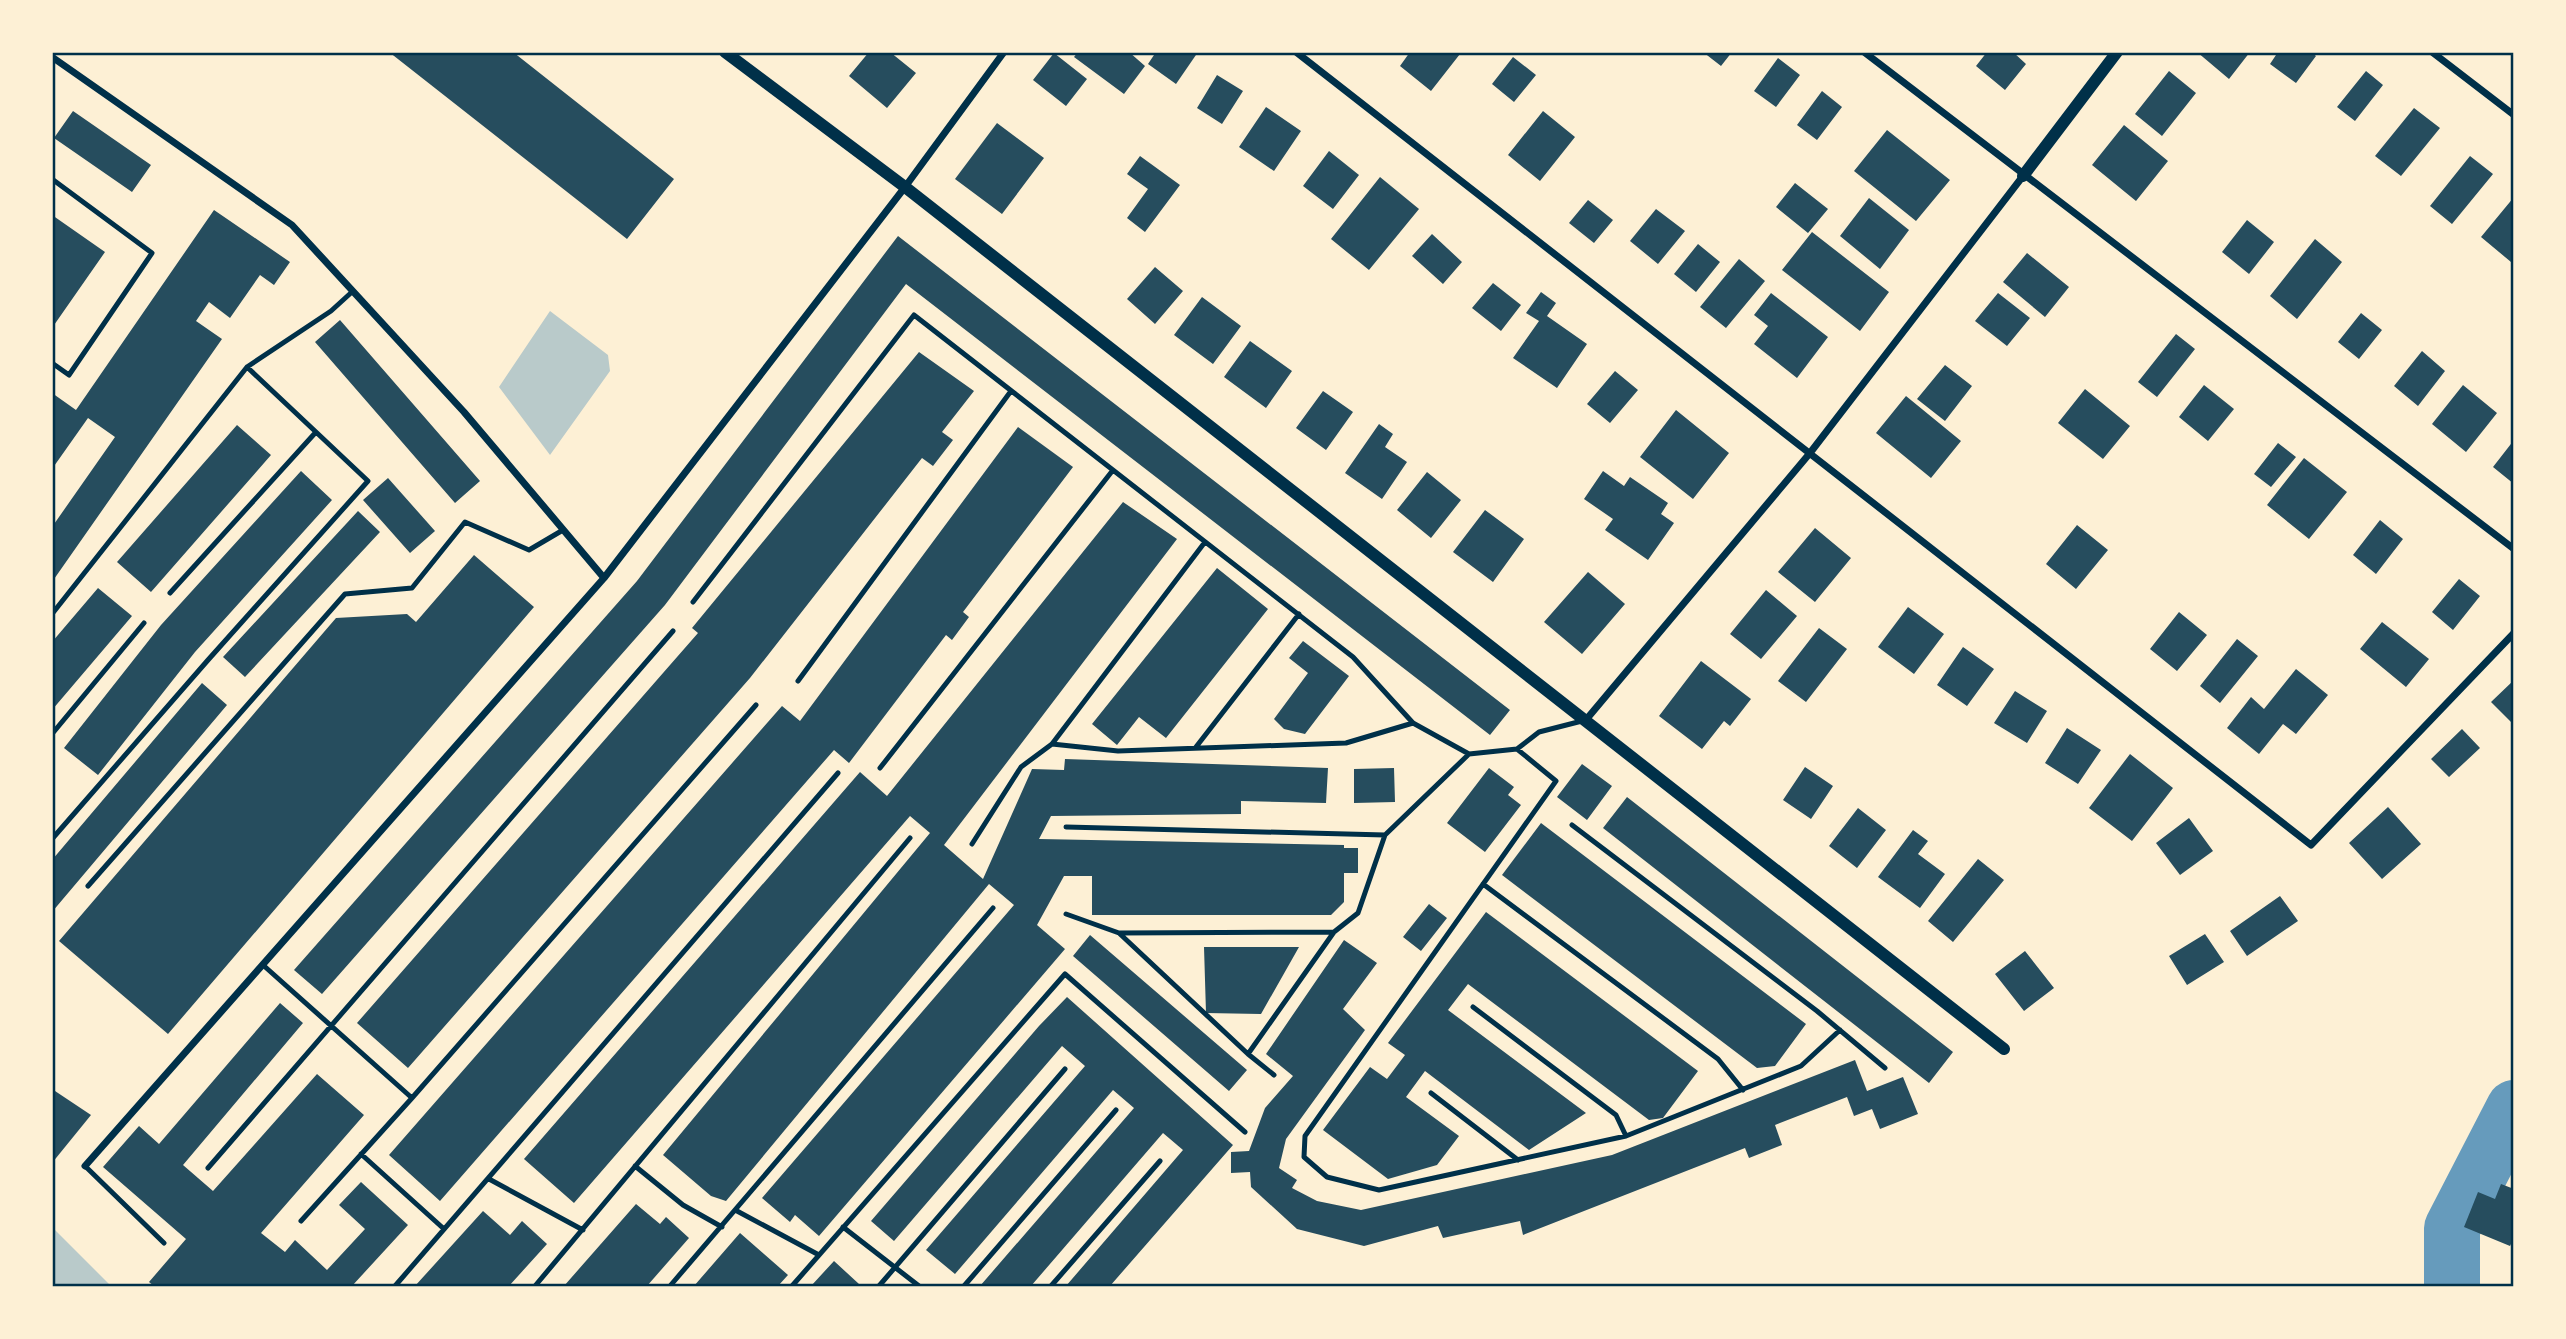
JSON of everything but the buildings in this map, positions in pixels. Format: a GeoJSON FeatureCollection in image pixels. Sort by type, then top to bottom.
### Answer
{"type":"FeatureCollection","features":[{"type":"Feature","properties":{"kind":"street"},"geometry":{"type":"LineString","coordinates":[[725,52],[905,187],[2004,1049]]}},
{"type":"Feature","properties":{"kind":"street"},"geometry":{"type":"LineString","coordinates":[[85,1166],[604,578],[905,187],[1004,52]]}},
{"type":"Feature","properties":{"kind":"street"},"geometry":{"type":"LineString","coordinates":[[1296,52],[2311,845],[2514,633]]}},
{"type":"Feature","properties":{"kind":"street"},"geometry":{"type":"LineString","coordinates":[[1864,52],[2514,549]]}},
{"type":"Feature","properties":{"kind":"street"},"geometry":{"type":"LineString","coordinates":[[1585,721],[1810,453],[2117,52]]}},
{"type":"Feature","properties":{"kind":"street"},"geometry":{"type":"LineString","coordinates":[[2432,52],[2514,116]]}},
{"type":"Feature","properties":{"kind":"street"},"geometry":{"type":"LineString","coordinates":[[52,57],[292,225],[464,412],[604,578]]}},
{"type":"Feature","properties":{"kind":"lane"},"geometry":{"type":"LineString","coordinates":[[52,179],[152,253],[69,375],[52,363]]}},
{"type":"Feature","properties":{"kind":"lane"},"geometry":{"type":"LineString","coordinates":[[52,614],[247,367],[331,311],[353,291]]}},
{"type":"Feature","properties":{"kind":"lane"},"geometry":{"type":"LineString","coordinates":[[693,602],[914,315],[1353,657],[1413,723],[1469,754],[1517,749],[1539,732],[1585,721]]}},
{"type":"Feature","properties":{"kind":"lane"},"geometry":{"type":"LineString","coordinates":[[52,839],[368,481],[247,367]]}},
{"type":"Feature","properties":{"kind":"lane"},"geometry":{"type":"LineString","coordinates":[[798,681],[1012,391]]}},
{"type":"Feature","properties":{"kind":"lane"},"geometry":{"type":"LineString","coordinates":[[170,593],[316,432]]}},
{"type":"Feature","properties":{"kind":"lane"},"geometry":{"type":"LineString","coordinates":[[880,768],[1113,470]]}},
{"type":"Feature","properties":{"kind":"lane"},"geometry":{"type":"LineString","coordinates":[[88,886],[345,594],[412,588],[465,522],[529,550],[563,530]]}},
{"type":"Feature","properties":{"kind":"lane"},"geometry":{"type":"LineString","coordinates":[[972,845],[1021,767],[1052,744],[1206,542]]}},
{"type":"Feature","properties":{"kind":"lane"},"geometry":{"type":"LineString","coordinates":[[1195,748],[1298,614]]}},
{"type":"Feature","properties":{"kind":"lane"},"geometry":{"type":"LineString","coordinates":[[52,734],[144,623]]}},
{"type":"Feature","properties":{"kind":"lane"},"geometry":{"type":"LineString","coordinates":[[208,1168],[673,631]]}},
{"type":"Feature","properties":{"kind":"lane"},"geometry":{"type":"LineString","coordinates":[[300,1221],[412,1098],[756,705]]}},
{"type":"Feature","properties":{"kind":"lane"},"geometry":{"type":"LineString","coordinates":[[1052,744],[1118,751],[1346,743],[1413,723]]}},
{"type":"Feature","properties":{"kind":"lane"},"geometry":{"type":"LineString","coordinates":[[1517,749],[1556,781],[1305,1136],[1304,1157],[1327,1177],[1379,1190],[1626,1136],[1801,1066],[1840,1030]]}},
{"type":"Feature","properties":{"kind":"lane"},"geometry":{"type":"LineString","coordinates":[[1248,1054],[1334,932],[1358,913],[1385,835],[1469,754]]}},
{"type":"Feature","properties":{"kind":"lane"},"geometry":{"type":"LineString","coordinates":[[395,1286],[838,773]]}},
{"type":"Feature","properties":{"kind":"lane"},"geometry":{"type":"LineString","coordinates":[[1572,825],[1840,1030],[1885,1068]]}},
{"type":"Feature","properties":{"kind":"lane"},"geometry":{"type":"LineString","coordinates":[[1066,827],[1385,835]]}},
{"type":"Feature","properties":{"kind":"lane"},"geometry":{"type":"LineString","coordinates":[[535,1286],[910,838]]}},
{"type":"Feature","properties":{"kind":"lane"},"geometry":{"type":"LineString","coordinates":[[1483,884],[1718,1059],[1743,1090]]}},
{"type":"Feature","properties":{"kind":"lane"},"geometry":{"type":"LineString","coordinates":[[670,1286],[737,1211],[993,908]]}},
{"type":"Feature","properties":{"kind":"lane"},"geometry":{"type":"LineString","coordinates":[[1066,914],[1119,933],[1334,932]]}},
{"type":"Feature","properties":{"kind":"lane"},"geometry":{"type":"LineString","coordinates":[[1119,933],[1274,1075]]}},
{"type":"Feature","properties":{"kind":"lane"},"geometry":{"type":"LineString","coordinates":[[263,965],[412,1098]]}},
{"type":"Feature","properties":{"kind":"lane"},"geometry":{"type":"LineString","coordinates":[[792,1286],[1065,974],[1245,1132]]}},
{"type":"Feature","properties":{"kind":"lane"},"geometry":{"type":"LineString","coordinates":[[1473,1007],[1616,1115],[1626,1136]]}},
{"type":"Feature","properties":{"kind":"lane"},"geometry":{"type":"LineString","coordinates":[[879,1286],[1065,1069]]}},
{"type":"Feature","properties":{"kind":"lane"},"geometry":{"type":"LineString","coordinates":[[1431,1093],[1518,1160]]}},
{"type":"Feature","properties":{"kind":"lane"},"geometry":{"type":"LineString","coordinates":[[964,1286],[1115,1110]]}},
{"type":"Feature","properties":{"kind":"lane"},"geometry":{"type":"LineString","coordinates":[[361,1154],[444,1229]]}},
{"type":"Feature","properties":{"kind":"lane"},"geometry":{"type":"LineString","coordinates":[[1051,1286],[1160,1161]]}},
{"type":"Feature","properties":{"kind":"lane"},"geometry":{"type":"LineString","coordinates":[[85,1166],[164,1243]]}},
{"type":"Feature","properties":{"kind":"lane"},"geometry":{"type":"LineString","coordinates":[[635,1167],[682,1205],[722,1227]]}},
{"type":"Feature","properties":{"kind":"lane"},"geometry":{"type":"LineString","coordinates":[[489,1178],[583,1230]]}},
{"type":"Feature","properties":{"kind":"lane"},"geometry":{"type":"LineString","coordinates":[[737,1211],[820,1255]]}},
{"type":"Feature","properties":{"kind":"lane"},"geometry":{"type":"LineString","coordinates":[[843,1227],[919,1286]]}},
{"type":"Feature","properties":{"kind":"shaded area"},"geometry":{"type":"Polygon","coordinates":[[[550,311],[608,355],[610,371],[550,455],[499,387],[550,311]]]}},
{"type":"Feature","properties":{"kind":"shaded area"},"geometry":{"type":"Polygon","coordinates":[[[53,1228],[111,1286],[53,1286],[53,1228]]]}},
{"type":"Feature","properties":{"kind":"waterway"},"geometry":{"type":"LineString","coordinates":[[2452,1286],[2452,1228],[2514,1108]]}}]}
